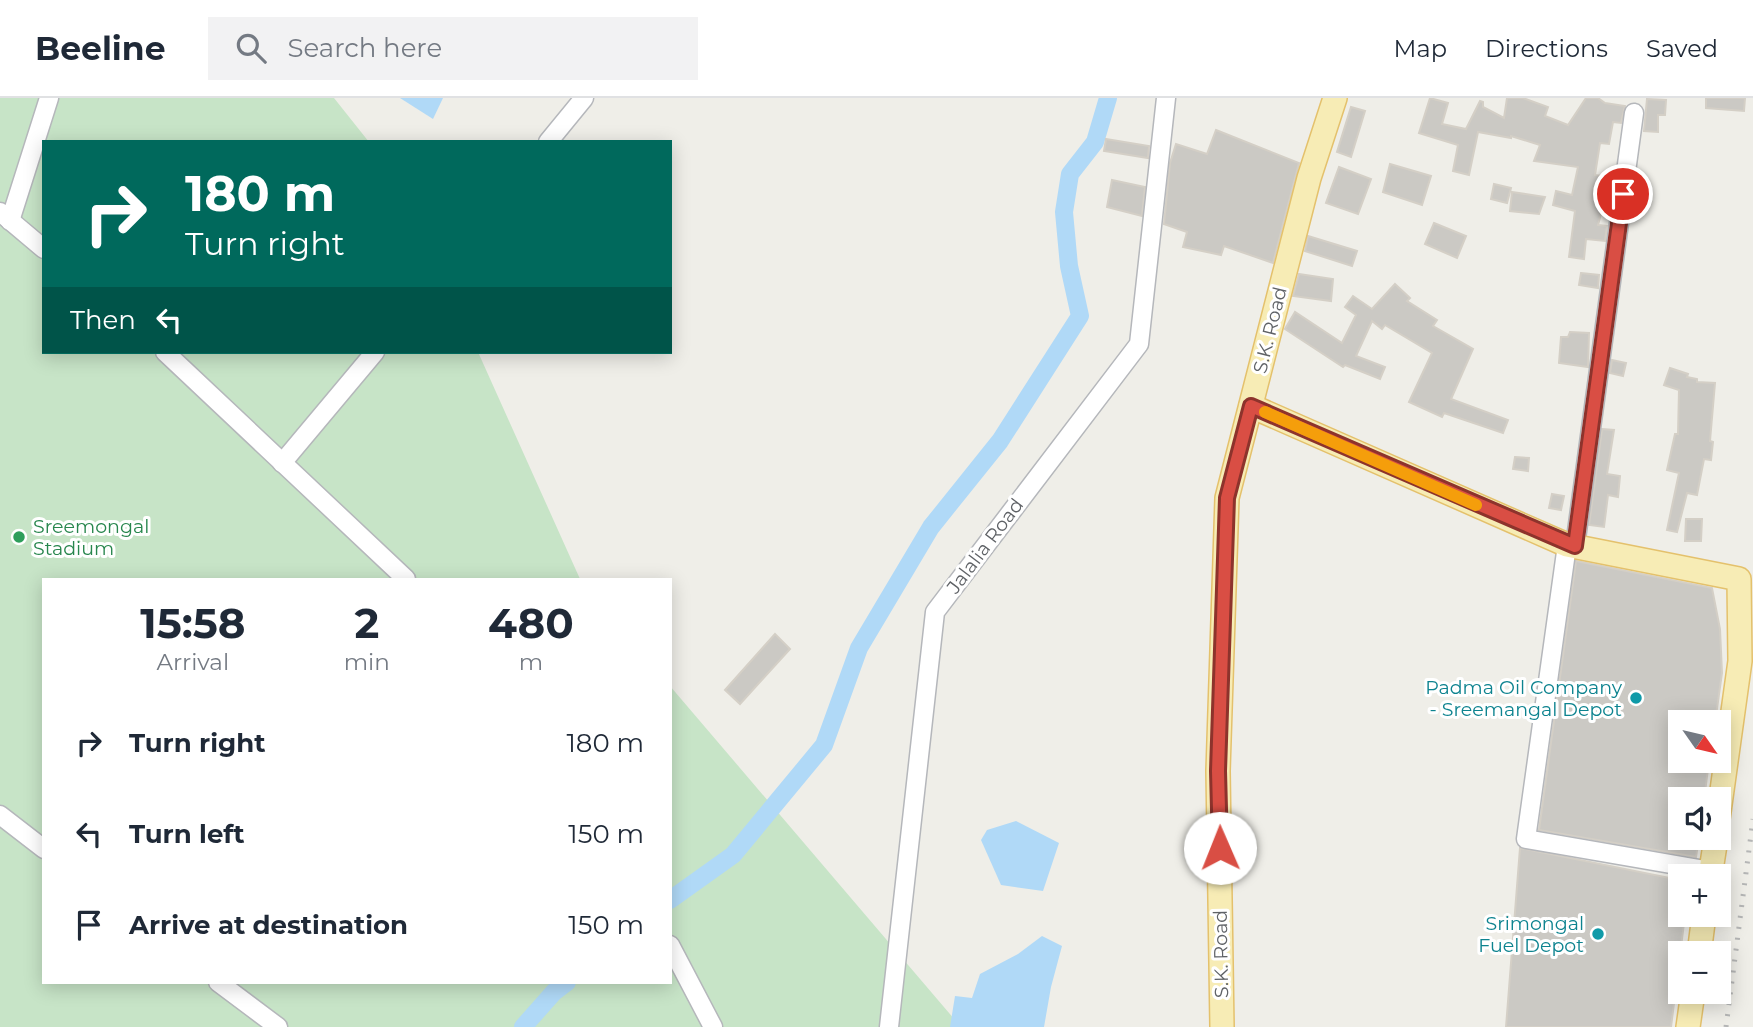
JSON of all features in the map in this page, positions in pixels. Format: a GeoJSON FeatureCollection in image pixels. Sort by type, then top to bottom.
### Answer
{"type":"FeatureCollection","features":[{"type":"Feature","properties":{"kind":"main road","name":"S.K. Road"},"geometry":{"type":"LineString","coordinates":[[1222,1027],[1218,771],[1227,498],[1309,178],[1335,98]]}},
{"type":"Feature","properties":{"kind":"main road"},"geometry":{"type":"LineString","coordinates":[[1251,406],[1571,546],[1739,579],[1740,661],[1722,787]]}},
{"type":"Feature","properties":{"kind":"main road"},"geometry":{"type":"LineString","coordinates":[[1688,1027],[1691,1004]]}},
{"type":"Feature","properties":{"kind":"street"},"geometry":{"type":"LineString","coordinates":[[42,247],[5,217],[49,98]]}},
{"type":"Feature","properties":{"kind":"street"},"geometry":{"type":"LineString","coordinates":[[550,140],[584,98]]}},
{"type":"Feature","properties":{"kind":"street","name":"Jalalia Road"},"geometry":{"type":"LineString","coordinates":[[889,1027],[935,612],[1139,344],[1166,98]]}},
{"type":"Feature","properties":{"kind":"street"},"geometry":{"type":"LineString","coordinates":[[1634,113],[1526,839],[1668,866]]}},
{"type":"Feature","properties":{"kind":"street"},"geometry":{"type":"LineString","coordinates":[[167,354],[405,578]]}},
{"type":"Feature","properties":{"kind":"street"},"geometry":{"type":"LineString","coordinates":[[282,463],[373,354]]}},
{"type":"Feature","properties":{"kind":"street"},"geometry":{"type":"LineString","coordinates":[[0,815],[42,847]]}},
{"type":"Feature","properties":{"kind":"street"},"geometry":{"type":"LineString","coordinates":[[672,949],[713,1027]]}},
{"type":"Feature","properties":{"kind":"street"},"geometry":{"type":"LineString","coordinates":[[221,984],[278,1027]]}},
{"type":"Feature","properties":{"kind":"green space"},"geometry":{"type":"Polygon","coordinates":[[[0,98],[334,98],[367,140],[42,140],[42,354],[479,354],[580,578],[42,578],[42,984],[672,984],[672,688],[961,1027],[0,1027],[0,98]]]}},
{"type":"Feature","properties":{"kind":"water"},"geometry":{"type":"Polygon","coordinates":[[[400,98],[443,98],[433,119],[400,98]]]}},
{"type":"Feature","properties":{"kind":"water"},"geometry":{"type":"Polygon","coordinates":[[[1016,821],[1059,843],[1043,891],[1001,885],[981,840],[987,830],[1016,821]]]}},
{"type":"Feature","properties":{"kind":"water"},"geometry":{"type":"Polygon","coordinates":[[[1042,936],[1062,946],[1044,1027],[950,1027],[955,996],[972,998],[980,974],[1018,954],[1042,936]]]}},
{"type":"Feature","properties":{"kind":"building"},"geometry":{"type":"Polygon","coordinates":[[[1430,98],[1448,103],[1442,124],[1466,129],[1480,101],[1483,102],[1483,107],[1504,118],[1507,98],[1523,98],[1548,107],[1545,116],[1568,125],[1586,98],[1598,98],[1605,103],[1625,106],[1621,123],[1613,122],[1609,144],[1600,143],[1595,175],[1603,176],[1597,202],[1604,203],[1598,225],[1607,226],[1605,241],[1586,239],[1584,259],[1569,257],[1575,211],[1553,205],[1556,191],[1572,195],[1578,167],[1534,161],[1540,145],[1511,136],[1478,132],[1469,175],[1453,171],[1458,145],[1419,133],[1430,98]]]}},
{"type":"Feature","properties":{"kind":"building"},"geometry":{"type":"Polygon","coordinates":[[[1706,98],[1745,98],[1744,111],[1706,108],[1706,98]]]}},
{"type":"Feature","properties":{"kind":"building"},"geometry":{"type":"Polygon","coordinates":[[[1647,99],[1666,100],[1665,115],[1658,115],[1658,132],[1644,131],[1647,99]]]}},
{"type":"Feature","properties":{"kind":"building"},"geometry":{"type":"Polygon","coordinates":[[[1351,107],[1365,111],[1351,157],[1337,152],[1351,107]]]}},
{"type":"Feature","properties":{"kind":"building"},"geometry":{"type":"Polygon","coordinates":[[[1216,130],[1299,163],[1273,263],[1224,246],[1221,255],[1183,247],[1187,232],[1164,224],[1170,163],[1176,144],[1207,154],[1216,130]]]}},
{"type":"Feature","properties":{"kind":"building"},"geometry":{"type":"Polygon","coordinates":[[[1106,139],[1149,146],[1148,158],[1104,151],[1106,139]]]}},
{"type":"Feature","properties":{"kind":"building"},"geometry":{"type":"Polygon","coordinates":[[[1390,164],[1431,176],[1422,205],[1383,192],[1390,164]]]}},
{"type":"Feature","properties":{"kind":"building"},"geometry":{"type":"Polygon","coordinates":[[[1339,167],[1371,179],[1358,214],[1326,203],[1339,167]]]}},
{"type":"Feature","properties":{"kind":"building"},"geometry":{"type":"Polygon","coordinates":[[[1112,180],[1145,187],[1142,216],[1107,207],[1112,180]]]}},
{"type":"Feature","properties":{"kind":"building"},"geometry":{"type":"Polygon","coordinates":[[[1494,184],[1511,188],[1507,203],[1491,199],[1494,184]]]}},
{"type":"Feature","properties":{"kind":"building"},"geometry":{"type":"Polygon","coordinates":[[[1512,192],[1545,197],[1539,214],[1510,211],[1512,192]]]}},
{"type":"Feature","properties":{"kind":"building"},"geometry":{"type":"Polygon","coordinates":[[[1434,223],[1466,236],[1457,258],[1425,244],[1434,223]]]}},
{"type":"Feature","properties":{"kind":"building"},"geometry":{"type":"Polygon","coordinates":[[[1308,236],[1357,251],[1352,266],[1305,251],[1308,236]]]}},
{"type":"Feature","properties":{"kind":"building"},"geometry":{"type":"Polygon","coordinates":[[[1581,273],[1599,275],[1598,288],[1579,285],[1581,273]]]}},
{"type":"Feature","properties":{"kind":"building"},"geometry":{"type":"Polygon","coordinates":[[[1299,274],[1333,279],[1331,301],[1293,296],[1299,274]]]}},
{"type":"Feature","properties":{"kind":"building"},"geometry":{"type":"Polygon","coordinates":[[[1395,284],[1410,298],[1407,301],[1437,320],[1433,326],[1473,349],[1451,399],[1508,420],[1503,433],[1444,413],[1442,417],[1409,402],[1432,353],[1385,325],[1382,329],[1372,321],[1356,356],[1385,367],[1380,379],[1345,365],[1343,367],[1285,329],[1295,312],[1342,343],[1356,315],[1345,307],[1353,296],[1372,309],[1395,284]]]}},
{"type":"Feature","properties":{"kind":"building"},"geometry":{"type":"Polygon","coordinates":[[[1570,332],[1589,333],[1588,367],[1559,363],[1561,337],[1568,337],[1570,332]]]}},
{"type":"Feature","properties":{"kind":"building"},"geometry":{"type":"Polygon","coordinates":[[[1612,360],[1626,363],[1623,376],[1610,373],[1612,360]]]}},
{"type":"Feature","properties":{"kind":"building"},"geometry":{"type":"Polygon","coordinates":[[[1670,368],[1688,374],[1687,377],[1697,379],[1697,382],[1715,383],[1711,460],[1704,459],[1697,495],[1687,493],[1677,532],[1667,530],[1679,473],[1667,470],[1675,434],[1678,434],[1679,390],[1664,385],[1670,368]]]}},
{"type":"Feature","properties":{"kind":"building"},"geometry":{"type":"Polygon","coordinates":[[[1602,429],[1614,430],[1607,474],[1620,476],[1618,497],[1608,495],[1604,527],[1589,525],[1602,429]]]}},
{"type":"Feature","properties":{"kind":"building"},"geometry":{"type":"Polygon","coordinates":[[[1515,457],[1529,458],[1528,471],[1513,469],[1515,457]]]}},
{"type":"Feature","properties":{"kind":"building"},"geometry":{"type":"Polygon","coordinates":[[[1552,494],[1564,496],[1561,510],[1549,508],[1552,494]]]}},
{"type":"Feature","properties":{"kind":"building"},"geometry":{"type":"Polygon","coordinates":[[[1686,519],[1702,519],[1701,541],[1685,541],[1686,519]]]}},
{"type":"Feature","properties":{"kind":"building","name":"Padma Oil Company - Sreemangal Depot"},"geometry":{"type":"Polygon","coordinates":[[[1576,561],[1712,588],[1720,629],[1722,673],[1717,710],[1668,710],[1668,774],[1707,774],[1706,787],[1668,787],[1668,850],[1697,850],[1696,857],[1539,830],[1576,561]]]}},
{"type":"Feature","properties":{"kind":"building"},"geometry":{"type":"Polygon","coordinates":[[[775,634],[790,649],[740,704],[725,690],[775,634]]]}},
{"type":"Feature","properties":{"kind":"building","name":"Srimongal Fuel Depot"},"geometry":{"type":"Polygon","coordinates":[[[1520,848],[1668,878],[1668,927],[1684,927],[1682,941],[1668,941],[1668,1004],[1674,1004],[1671,1027],[1506,1027],[1520,848]]]}},
{"type":"Feature","properties":{"kind":"waterway"},"geometry":{"type":"LineString","coordinates":[[672,899],[733,855],[824,745],[859,648],[931,527],[1000,441],[1080,316],[1069,266],[1064,212],[1070,174],[1095,142],[1108,98]]}},
{"type":"Feature","properties":{"kind":"waterway"},"geometry":{"type":"LineString","coordinates":[[523,1027],[564,984]]}},
{"type":"Feature","properties":{"kind":"railway"},"geometry":{"type":"LineString","coordinates":[[1726,1027],[1753,819]]}},
{"type":"Feature","properties":{"kind":"slow traffic"},"geometry":{"type":"LineString","coordinates":[[1265,412],[1476,505]]}},
{"type":"Feature","properties":{"kind":"place","name":"Sreemongal Stadium"},"geometry":{"type":"Point","coordinates":[19,537]}},
{"type":"Feature","properties":{"kind":"place","name":"Padma Oil Company - Sreemangal Depot"},"geometry":{"type":"Point","coordinates":[1636,698]}},
{"type":"Feature","properties":{"kind":"place","name":"Srimongal Fuel Depot"},"geometry":{"type":"Point","coordinates":[1598,934]}},
{"type":"Feature","properties":{"kind":"route"},"geometry":{"type":"LineString","coordinates":[[1220,848],[1218,771],[1227,498],[1251,406],[1567,545],[1575,546],[1623,194]]}}]}
